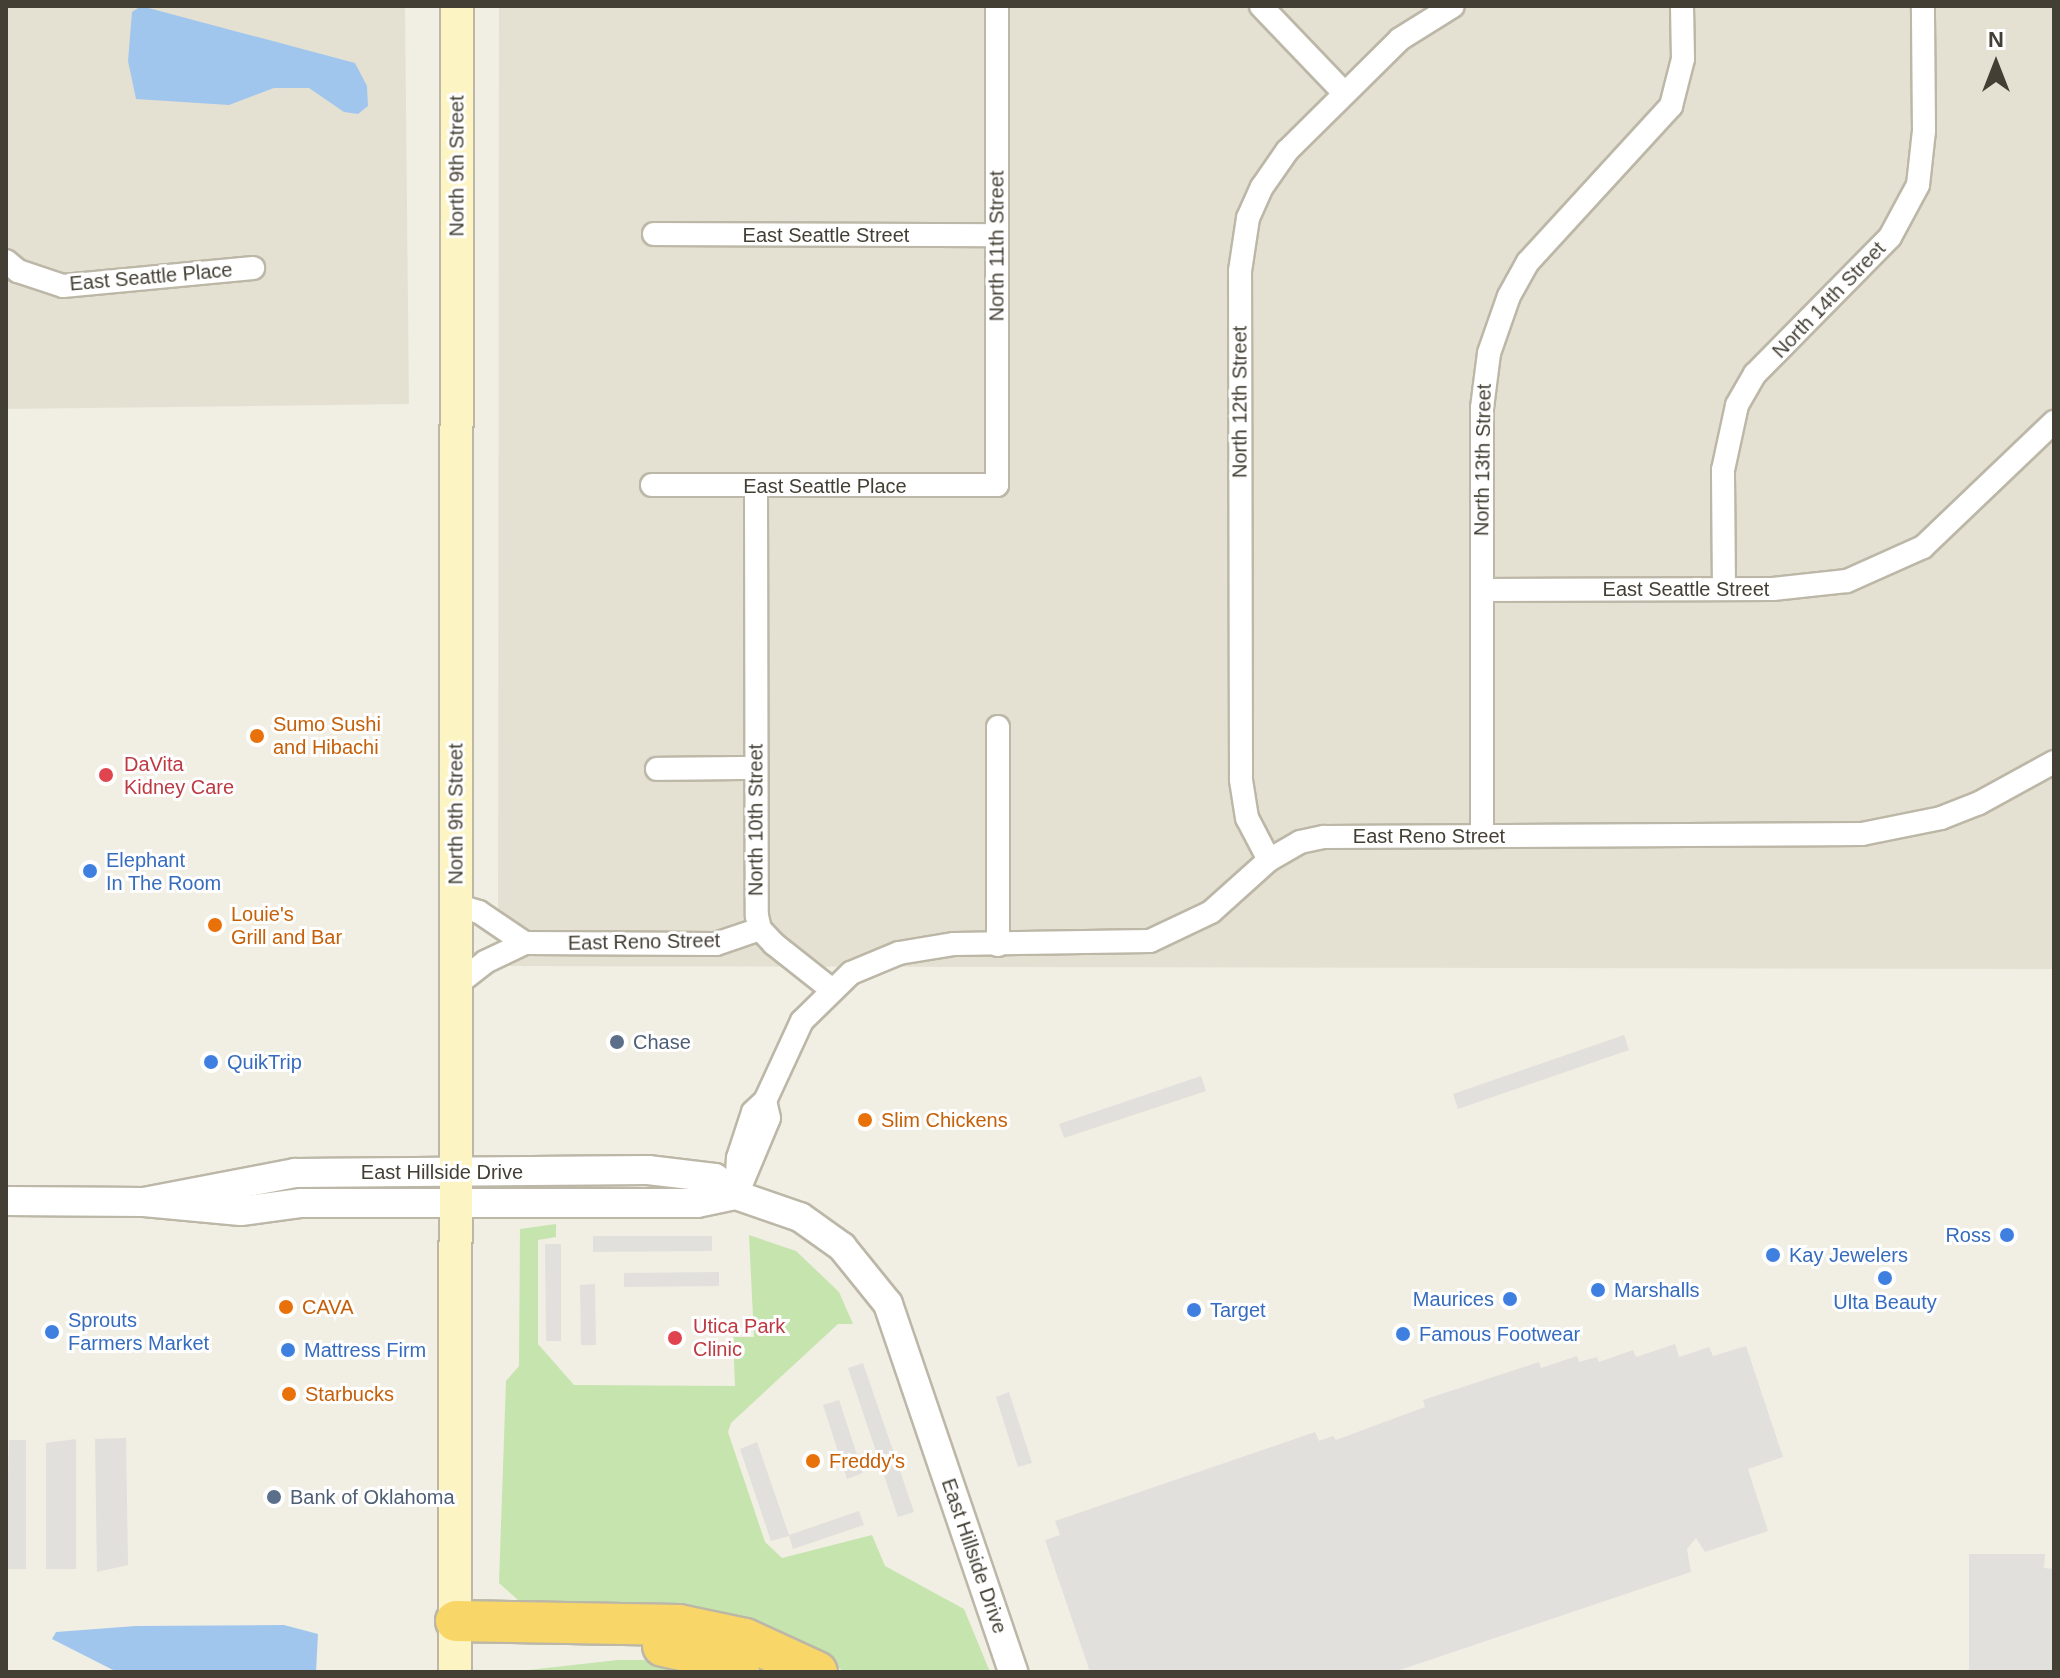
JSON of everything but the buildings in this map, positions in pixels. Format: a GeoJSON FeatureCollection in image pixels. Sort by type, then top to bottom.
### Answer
{"type":"FeatureCollection","features":[{"type":"Feature","properties":{"kind":"highway"},"geometry":{"type":"LineString","coordinates":[[456,1647],[679,1625],[745,1639],[817,1672]]}},
{"type":"Feature","properties":{"kind":"highway"},"geometry":{"type":"LineString","coordinates":[[456,1647],[652,1645],[704,1655],[739,1672]]}},
{"type":"Feature","properties":{"kind":"main road","name":"North 9th Street"},"geometry":{"type":"LineString","coordinates":[[456,1647],[457,6]]}},
{"type":"Feature","properties":{"kind":"street","name":"North 11th Street"},"geometry":{"type":"LineString","coordinates":[[997,6],[997,485]]}},
{"type":"Feature","properties":{"kind":"street"},"geometry":{"type":"LineString","coordinates":[[1261,6],[1344,93]]}},
{"type":"Feature","properties":{"kind":"street","name":"North 12th Street"},"geometry":{"type":"LineString","coordinates":[[1269,860],[1247,818],[1241,779],[1240,271],[1248,218],[1262,187],[1287,151],[1400,39],[1453,6]]}},
{"type":"Feature","properties":{"kind":"street","name":"North 13th Street"},"geometry":{"type":"LineString","coordinates":[[1482,836],[1482,408],[1496,327],[1515,285],[1548,235],[1661,123],[1671,106],[1683,59],[1682,6]]}},
{"type":"Feature","properties":{"kind":"street","name":"North 14th Street"},"geometry":{"type":"LineString","coordinates":[[1724,589],[1723,470],[1737,405],[1755,374],[1884,244],[1908,211],[1918,185],[1924,131],[1923,6]]}},
{"type":"Feature","properties":{"kind":"street","name":"East Seattle Street"},"geometry":{"type":"LineString","coordinates":[[654,234],[997,235]]}},
{"type":"Feature","properties":{"kind":"street","name":"East Seattle Place"},"geometry":{"type":"LineString","coordinates":[[6,261],[18,271],[63,286],[253,268]]}},
{"type":"Feature","properties":{"kind":"street","name":"East Seattle Street"},"geometry":{"type":"LineString","coordinates":[[1482,590],[1724,589],[1821,585],[1887,567],[1945,530],[2054,422]]}},
{"type":"Feature","properties":{"kind":"street","name":"East Seattle Place"},"geometry":{"type":"LineString","coordinates":[[652,485],[997,485]]}},
{"type":"Feature","properties":{"kind":"street","name":"North 10th Street"},"geometry":{"type":"LineString","coordinates":[[756,486],[756,768],[760,929]]}},
{"type":"Feature","properties":{"kind":"street"},"geometry":{"type":"LineString","coordinates":[[998,727],[998,945]]}},
{"type":"Feature","properties":{"kind":"street","name":"East Reno Street"},"geometry":{"type":"LineString","coordinates":[[831,989],[851,973],[899,953],[998,945],[1150,941],[1211,912],[1269,860],[1300,842],[1324,837],[1862,834],[1928,821],[1979,803],[2054,762]]}},
{"type":"Feature","properties":{"kind":"street"},"geometry":{"type":"LineString","coordinates":[[657,769],[756,768]]}},
{"type":"Feature","properties":{"kind":"street"},"geometry":{"type":"LineString","coordinates":[[456,905],[479,912],[525,943]]}},
{"type":"Feature","properties":{"kind":"street"},"geometry":{"type":"LineString","coordinates":[[736,1195],[738,1158],[753,1112],[765,1101],[795,1033],[831,989],[760,929]]}},
{"type":"Feature","properties":{"kind":"street","name":"East Reno Street"},"geometry":{"type":"LineString","coordinates":[[456,985],[485,962],[525,943],[716,944],[760,929]]}},
{"type":"Feature","properties":{"kind":"street","name":"East Hillside Drive"},"geometry":{"type":"LineString","coordinates":[[6,1201],[144,1202],[241,1211],[456,1187],[697,1203],[736,1195],[800,1217],[842,1247],[888,1304],[1013,1672]]}},
{"type":"Feature","properties":{"kind":"shaded area"},"geometry":{"type":"Polygon","coordinates":[[[6,6],[405,6],[409,404],[6,409],[6,6]]]}},
{"type":"Feature","properties":{"kind":"shaded area"},"geometry":{"type":"Polygon","coordinates":[[[499,6],[2054,6],[2054,969],[498,966],[499,6]]]}},
{"type":"Feature","properties":{"kind":"shaded area"},"geometry":{"type":"Polygon","coordinates":[[[1624,1035],[1629,1050],[1458,1109],[1453,1094],[1624,1035]]]}},
{"type":"Feature","properties":{"kind":"shaded area"},"geometry":{"type":"Polygon","coordinates":[[[1201,1076],[1206,1091],[1064,1138],[1059,1124],[1201,1076]]]}},
{"type":"Feature","properties":{"kind":"shaded area"},"geometry":{"type":"Polygon","coordinates":[[[593,1236],[712,1236],[712,1251],[593,1252],[593,1236]]]}},
{"type":"Feature","properties":{"kind":"shaded area"},"geometry":{"type":"Polygon","coordinates":[[[545,1244],[561,1244],[561,1341],[546,1341],[545,1244]]]}},
{"type":"Feature","properties":{"kind":"shaded area"},"geometry":{"type":"Polygon","coordinates":[[[719,1272],[719,1286],[624,1287],[624,1273],[719,1272]]]}},
{"type":"Feature","properties":{"kind":"shaded area"},"geometry":{"type":"Polygon","coordinates":[[[595,1284],[596,1345],[581,1345],[580,1285],[595,1284]]]}},
{"type":"Feature","properties":{"kind":"shaded area"},"geometry":{"type":"Polygon","coordinates":[[[1675,1344],[1679,1357],[1709,1347],[1713,1356],[1746,1346],[1783,1457],[1748,1469],[1768,1531],[1705,1552],[1696,1538],[1687,1549],[1691,1572],[1394,1672],[1090,1672],[1045,1540],[1060,1535],[1055,1521],[1315,1432],[1319,1441],[1333,1436],[1336,1440],[1425,1407],[1423,1400],[1539,1362],[1541,1368],[1577,1356],[1579,1362],[1597,1357],[1599,1362],[1633,1350],[1636,1357],[1675,1344]]]}},
{"type":"Feature","properties":{"kind":"shaded area"},"geometry":{"type":"Polygon","coordinates":[[[863,1363],[914,1512],[898,1517],[848,1368],[863,1363]]]}},
{"type":"Feature","properties":{"kind":"shaded area"},"geometry":{"type":"Polygon","coordinates":[[[1009,1392],[1032,1463],[1018,1467],[996,1397],[1009,1392]]]}},
{"type":"Feature","properties":{"kind":"shaded area"},"geometry":{"type":"Polygon","coordinates":[[[839,1400],[863,1473],[847,1479],[823,1405],[839,1400]]]}},
{"type":"Feature","properties":{"kind":"shaded area"},"geometry":{"type":"Polygon","coordinates":[[[126,1438],[128,1565],[97,1572],[95,1439],[126,1438]]]}},
{"type":"Feature","properties":{"kind":"shaded area"},"geometry":{"type":"Polygon","coordinates":[[[76,1439],[76,1569],[46,1569],[46,1443],[76,1439]]]}},
{"type":"Feature","properties":{"kind":"shaded area"},"geometry":{"type":"Polygon","coordinates":[[[9,1440],[26,1440],[26,1569],[6,1569],[9,1440]]]}},
{"type":"Feature","properties":{"kind":"shaded area"},"geometry":{"type":"Polygon","coordinates":[[[757,1442],[789,1535],[859,1511],[864,1525],[793,1549],[789,1536],[771,1541],[740,1449],[757,1442]]]}},
{"type":"Feature","properties":{"kind":"shaded area"},"geometry":{"type":"Polygon","coordinates":[[[1969,1554],[2045,1554],[2044,1568],[2053,1569],[2054,1554],[2054,1672],[1969,1672],[1969,1554]]]}},
{"type":"Feature","properties":{"kind":"green space"},"geometry":{"type":"Polygon","coordinates":[[[556,1224],[556,1237],[538,1240],[538,1344],[574,1385],[735,1386],[733,1337],[754,1337],[749,1235],[796,1251],[839,1292],[853,1324],[838,1324],[731,1423],[728,1432],[765,1542],[782,1558],[872,1535],[885,1566],[964,1609],[990,1672],[844,1672],[822,1654],[528,1609],[499,1583],[506,1381],[519,1366],[520,1229],[556,1224]]]}},
{"type":"Feature","properties":{"kind":"green space"},"geometry":{"type":"Polygon","coordinates":[[[618,1660],[661,1660],[708,1672],[511,1672],[618,1660]]]}},
{"type":"Feature","properties":{"kind":"water"},"geometry":{"type":"Polygon","coordinates":[[[141,6],[355,63],[367,86],[368,106],[358,114],[344,112],[309,88],[274,88],[229,105],[136,99],[128,61],[132,12],[141,6]]]}},
{"type":"Feature","properties":{"kind":"water"},"geometry":{"type":"Polygon","coordinates":[[[284,1625],[318,1634],[316,1672],[117,1672],[52,1639],[56,1632],[136,1626],[284,1625]]]}},
{"type":"Feature","properties":{"kind":"place","name":"Sumo Sushi and Hibachi"},"geometry":{"type":"Point","coordinates":[257,736]}},
{"type":"Feature","properties":{"kind":"place","name":"DaVita Kidney Care"},"geometry":{"type":"Point","coordinates":[106,775]}},
{"type":"Feature","properties":{"kind":"place","name":"Elephant In The Room"},"geometry":{"type":"Point","coordinates":[90,871]}},
{"type":"Feature","properties":{"kind":"place","name":"Louie's Grill and Bar"},"geometry":{"type":"Point","coordinates":[215,925]}},
{"type":"Feature","properties":{"kind":"place","name":"Chase"},"geometry":{"type":"Point","coordinates":[617,1042]}},
{"type":"Feature","properties":{"kind":"place","name":"QuikTrip"},"geometry":{"type":"Point","coordinates":[211,1062]}},
{"type":"Feature","properties":{"kind":"place","name":"Slim Chickens"},"geometry":{"type":"Point","coordinates":[865,1120]}},
{"type":"Feature","properties":{"kind":"place","name":"Ross"},"geometry":{"type":"Point","coordinates":[2007,1235]}},
{"type":"Feature","properties":{"kind":"place","name":"Kay Jewelers"},"geometry":{"type":"Point","coordinates":[1773,1255]}},
{"type":"Feature","properties":{"kind":"place","name":"Ulta Beauty"},"geometry":{"type":"Point","coordinates":[1885,1278]}},
{"type":"Feature","properties":{"kind":"place","name":"Marshalls"},"geometry":{"type":"Point","coordinates":[1598,1290]}},
{"type":"Feature","properties":{"kind":"place","name":"Maurices"},"geometry":{"type":"Point","coordinates":[1510,1299]}},
{"type":"Feature","properties":{"kind":"place","name":"CAVA"},"geometry":{"type":"Point","coordinates":[286,1307]}},
{"type":"Feature","properties":{"kind":"place","name":"Target"},"geometry":{"type":"Point","coordinates":[1194,1310]}},
{"type":"Feature","properties":{"kind":"place","name":"Sprouts Farmers Market"},"geometry":{"type":"Point","coordinates":[52,1332]}},
{"type":"Feature","properties":{"kind":"place","name":"Famous Footwear"},"geometry":{"type":"Point","coordinates":[1403,1334]}},
{"type":"Feature","properties":{"kind":"place","name":"Utica Park Clinic"},"geometry":{"type":"Point","coordinates":[675,1338]}},
{"type":"Feature","properties":{"kind":"place","name":"Mattress Firm"},"geometry":{"type":"Point","coordinates":[288,1350]}},
{"type":"Feature","properties":{"kind":"place","name":"Starbucks"},"geometry":{"type":"Point","coordinates":[289,1394]}},
{"type":"Feature","properties":{"kind":"place","name":"Freddy's"},"geometry":{"type":"Point","coordinates":[813,1461]}},
{"type":"Feature","properties":{"kind":"place","name":"Bank of Oklahoma"},"geometry":{"type":"Point","coordinates":[274,1497]}}]}
